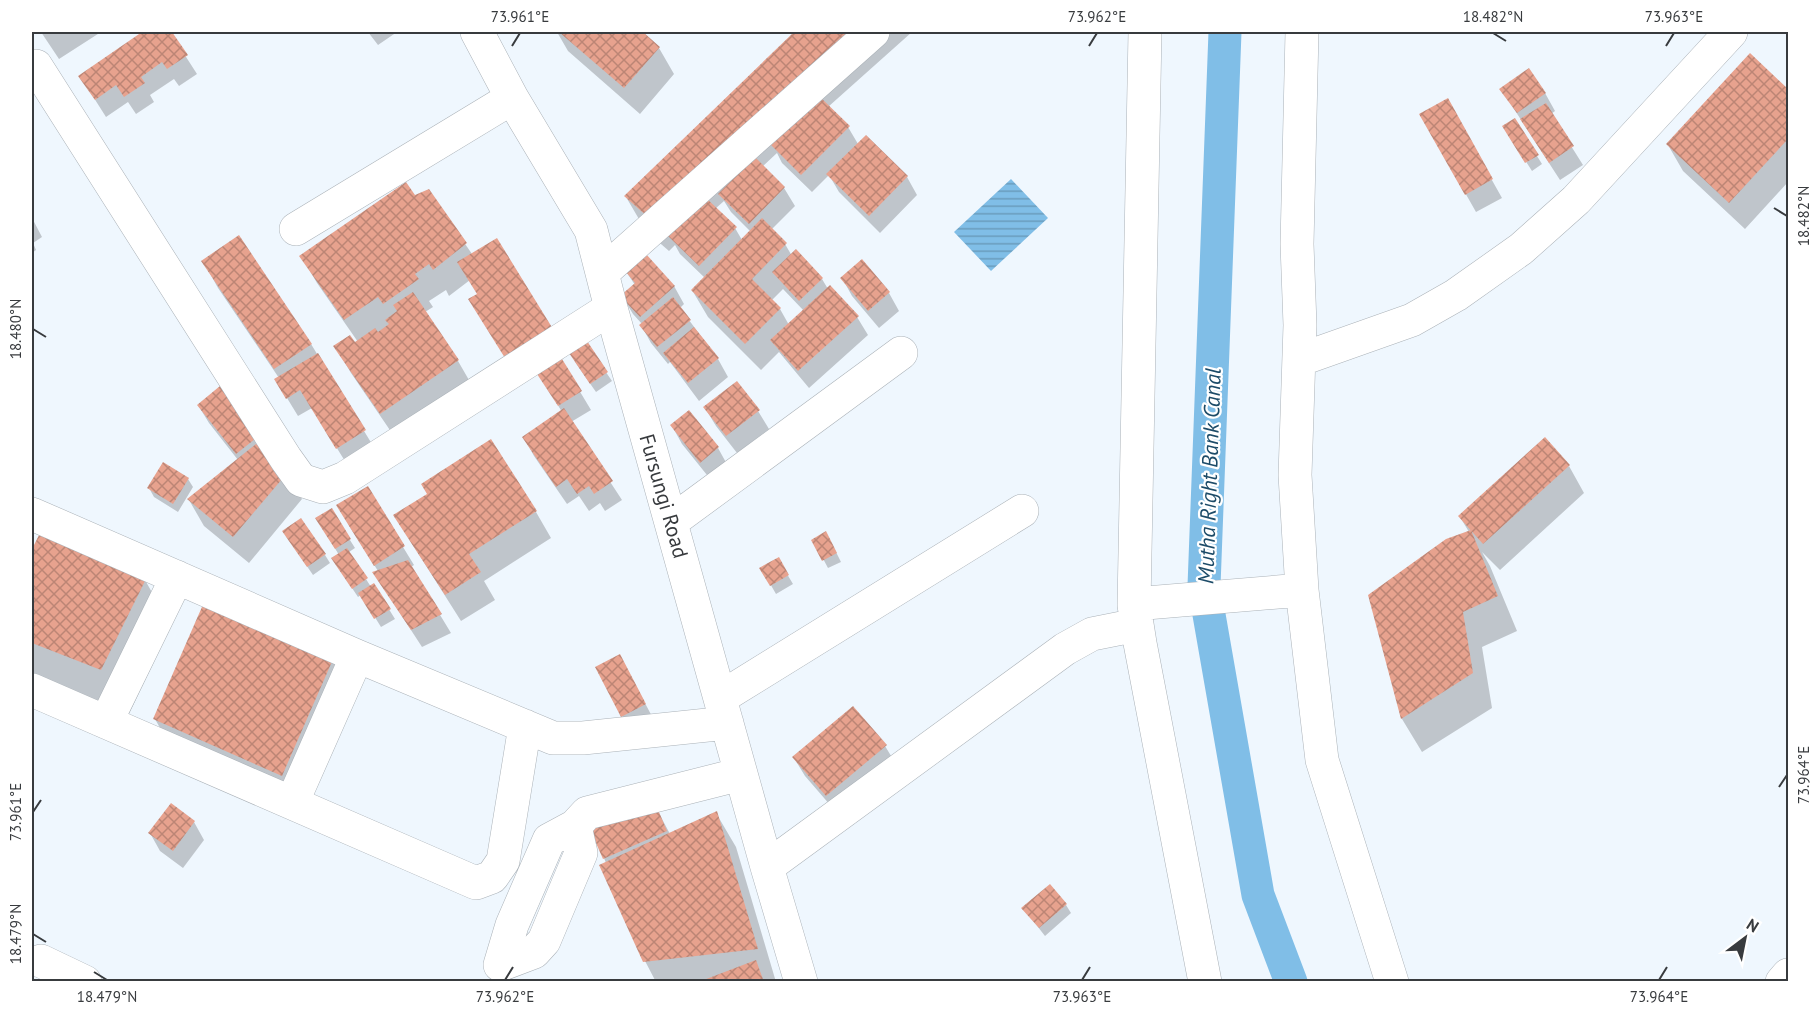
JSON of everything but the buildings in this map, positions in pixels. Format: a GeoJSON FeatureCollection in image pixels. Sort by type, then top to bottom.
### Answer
{"type":"FeatureCollection","features":[{"type":"Feature","properties":{"kind":"street","name":"Fursungi Road"},"geometry":{"type":"LineString","coordinates":[[477,32],[512,98],[591,230],[610,308],[801,981]]}},
{"type":"Feature","properties":{"kind":"street"},"geometry":{"type":"LineString","coordinates":[[602,273],[873,32]]}},
{"type":"Feature","properties":{"kind":"street"},"geometry":{"type":"LineString","coordinates":[[1145,32],[1143,610],[1205,981]]}},
{"type":"Feature","properties":{"kind":"street"},"geometry":{"type":"LineString","coordinates":[[1302,32],[1298,244],[1299,360],[1293,591],[1322,760],[1392,981]]}},
{"type":"Feature","properties":{"kind":"street"},"geometry":{"type":"LineString","coordinates":[[1299,360],[1412,320],[1456,296],[1521,249],[1576,200],[1731,32]]}},
{"type":"Feature","properties":{"kind":"street"},"geometry":{"type":"LineString","coordinates":[[36,66],[279,449],[301,480],[322,487],[345,478],[610,308]]}},
{"type":"Feature","properties":{"kind":"street"},"geometry":{"type":"LineString","coordinates":[[296,229],[512,98]]}},
{"type":"Feature","properties":{"kind":"street"},"geometry":{"type":"LineString","coordinates":[[671,522],[901,353]]}},
{"type":"Feature","properties":{"kind":"street"},"geometry":{"type":"LineString","coordinates":[[32,514],[357,656],[553,738],[583,738],[724,711],[1022,511]]}},
{"type":"Feature","properties":{"kind":"street"},"geometry":{"type":"LineString","coordinates":[[106,722],[177,577]]}},
{"type":"Feature","properties":{"kind":"street"},"geometry":{"type":"LineString","coordinates":[[767,867],[1065,649],[1092,634],[1143,610],[1293,591]]}},
{"type":"Feature","properties":{"kind":"street"},"geometry":{"type":"LineString","coordinates":[[292,803],[357,656]]}},
{"type":"Feature","properties":{"kind":"street"},"geometry":{"type":"LineString","coordinates":[[32,690],[477,883],[492,877],[503,861],[525,726]]}},
{"type":"Feature","properties":{"kind":"street"},"geometry":{"type":"LineString","coordinates":[[492,973],[534,952],[544,941],[581,853],[575,826],[587,813],[741,774]]}},
{"type":"Feature","properties":{"kind":"street"},"geometry":{"type":"LineString","coordinates":[[41,962],[85,981]]}},
{"type":"Feature","properties":{"kind":"street"},"geometry":{"type":"LineString","coordinates":[[1782,981],[1788,975]]}},
{"type":"Feature","properties":{"kind":"water"},"geometry":{"type":"Polygon","coordinates":[[[1011,179],[1048,218],[991,271],[954,232],[1011,179]]]}},
{"type":"Feature","properties":{"kind":"waterway","name":"Mutha Right Bank Canal"},"geometry":{"type":"LineString","coordinates":[[1225,32],[1204,586],[1258,895],[1291,982]]}}]}
